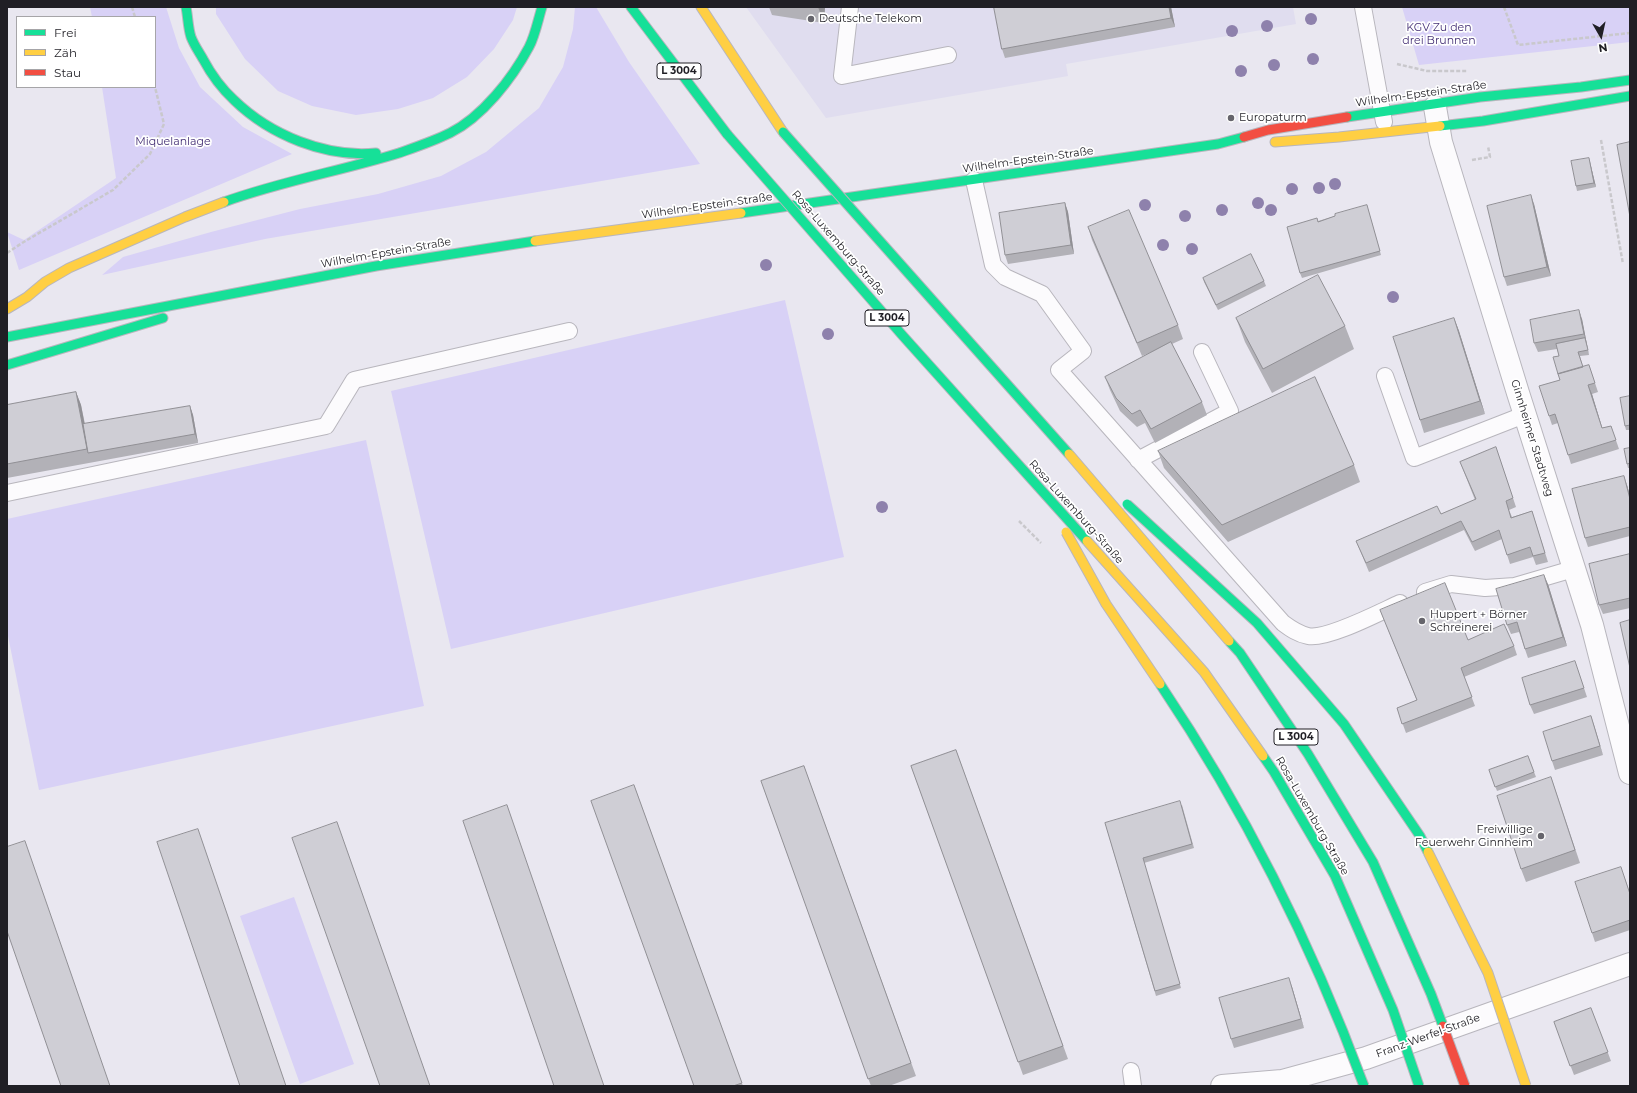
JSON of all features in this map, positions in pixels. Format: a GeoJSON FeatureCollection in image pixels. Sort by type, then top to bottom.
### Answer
{"type":"FeatureCollection","features":[{"type":"Feature","properties":{"kind":"main road"},"geometry":{"type":"LineString","coordinates":[[186,7],[191,36],[210,74],[236,103],[266,125],[294,139],[323,149],[370,154],[416,147]]}},
{"type":"Feature","properties":{"kind":"main road"},"geometry":{"type":"LineString","coordinates":[[7,309],[69,268],[185,217],[261,190],[361,165],[416,147],[451,133],[480,112],[508,82],[530,46],[542,7]]}},
{"type":"Feature","properties":{"kind":"main road","name":"Rosa-Luxemburg-Straße"},"geometry":{"type":"LineString","coordinates":[[631,7],[727,134],[898,330],[1204,672],[1274,772],[1335,876],[1393,1010],[1419,1086]]}},
{"type":"Feature","properties":{"kind":"main road","name":"L 3004"},"geometry":{"type":"LineString","coordinates":[[701,7],[783,132],[1052,436],[1240,653],[1308,754],[1373,862],[1431,994],[1465,1086]]}},
{"type":"Feature","properties":{"kind":"main road","name":"Wilhelm-Epstein-Straße"},"geometry":{"type":"LineString","coordinates":[[1218,144],[1268,130],[1382,110],[1630,80]]}},
{"type":"Feature","properties":{"kind":"main road","name":"Wilhelm-Epstein-Straße"},"geometry":{"type":"LineString","coordinates":[[7,337],[272,285],[528,242],[700,219],[1218,144],[1385,132],[1483,121],[1630,96]]}},
{"type":"Feature","properties":{"kind":"main road","name":"Wilhelm-Epstein-Straße"},"geometry":{"type":"LineString","coordinates":[[7,365],[272,285]]}},
{"type":"Feature","properties":{"kind":"main road"},"geometry":{"type":"LineString","coordinates":[[1052,436],[1111,489]]}},
{"type":"Feature","properties":{"kind":"main road"},"geometry":{"type":"LineString","coordinates":[[1049,499],[1106,605],[1175,707],[1238,811],[1267,864],[1295,918],[1321,977],[1341,1024],[1364,1086]]}},
{"type":"Feature","properties":{"kind":"main road"},"geometry":{"type":"LineString","coordinates":[[1122,500],[1257,624],[1344,724],[1420,836],[1488,973],[1526,1086]]}},
{"type":"Feature","properties":{"kind":"street","name":"Ginnheimer Stadtweg"},"geometry":{"type":"LineString","coordinates":[[1435,103],[1441,142],[1524,414],[1592,625],[1630,773]]}},
{"type":"Feature","properties":{"kind":"street","name":"Franz-Werfel-Straße"},"geometry":{"type":"LineString","coordinates":[[1222,1086],[1282,1081],[1366,1058],[1630,964]]}},
{"type":"Feature","properties":{"kind":"lane"},"geometry":{"type":"LineString","coordinates":[[850,7],[842,76],[948,55]]}},
{"type":"Feature","properties":{"kind":"lane"},"geometry":{"type":"LineString","coordinates":[[1363,7],[1385,132]]}},
{"type":"Feature","properties":{"kind":"lane"},"geometry":{"type":"LineString","coordinates":[[974,180],[993,265],[1006,277],[1042,294],[1083,351],[1059,370],[1283,623],[1295,632],[1309,636],[1324,635],[1432,589],[1451,584],[1485,588],[1515,586],[1573,569]]}},
{"type":"Feature","properties":{"kind":"lane"},"geometry":{"type":"LineString","coordinates":[[7,493],[326,426],[354,380],[569,331]]}},
{"type":"Feature","properties":{"kind":"lane"},"geometry":{"type":"LineString","coordinates":[[1138,460],[1230,411],[1202,352]]}},
{"type":"Feature","properties":{"kind":"lane"},"geometry":{"type":"LineString","coordinates":[[1385,376],[1414,458],[1524,414]]}},
{"type":"Feature","properties":{"kind":"path"},"geometry":{"type":"LineString","coordinates":[[1504,7],[1518,45],[1630,33]]}},
{"type":"Feature","properties":{"kind":"path"},"geometry":{"type":"LineString","coordinates":[[1373,59],[1427,71],[1469,71]]}},
{"type":"Feature","properties":{"kind":"path"},"geometry":{"type":"LineString","coordinates":[[7,253],[113,190],[150,154],[164,124],[155,88]]}},
{"type":"Feature","properties":{"kind":"path"},"geometry":{"type":"LineString","coordinates":[[1601,140],[1623,264]]}},
{"type":"Feature","properties":{"kind":"shaded area"},"geometry":{"type":"Polygon","coordinates":[[[746,7],[1293,7],[1296,24],[1066,64],[1068,76],[826,118],[746,7]]]}},
{"type":"Feature","properties":{"kind":"green space","name":"Miquelanlage"},"geometry":{"type":"Polygon","coordinates":[[[90,7],[166,7],[179,48],[200,87],[243,127],[292,154],[19,270],[7,232],[24,240],[116,178],[102,88],[156,88],[156,16],[92,16],[90,7]]]}},
{"type":"Feature","properties":{"kind":"green space"},"geometry":{"type":"Polygon","coordinates":[[[216,7],[517,7],[513,20],[494,49],[467,77],[433,98],[398,109],[356,115],[312,106],[278,91],[245,59],[216,14],[216,7]]]}},
{"type":"Feature","properties":{"kind":"green space"},"geometry":{"type":"Polygon","coordinates":[[[575,7],[596,7],[629,62],[700,164],[265,239],[102,275],[123,257],[300,209],[378,194],[441,176],[486,152],[539,108],[563,67],[573,29],[575,7]]]}},
{"type":"Feature","properties":{"kind":"green space","name":"KGV Zu den drei Brunnen"},"geometry":{"type":"Polygon","coordinates":[[[1402,7],[1630,7],[1630,42],[1419,65],[1402,7]]]}},
{"type":"Feature","properties":{"kind":"green space"},"geometry":{"type":"Polygon","coordinates":[[[785,300],[844,557],[451,649],[391,391],[785,300]]]}},
{"type":"Feature","properties":{"kind":"green space"},"geometry":{"type":"Polygon","coordinates":[[[366,440],[424,706],[39,790],[7,631],[7,519],[366,440]]]}},
{"type":"Feature","properties":{"kind":"green space"},"geometry":{"type":"Polygon","coordinates":[[[294,897],[354,1064],[300,1084],[240,916],[294,897]]]}},
{"type":"Feature","properties":{"kind":"building"},"geometry":{"type":"Polygon","coordinates":[[[994,7],[1169,7],[1171,18],[1002,49],[994,7]]]}},
{"type":"Feature","properties":{"kind":"building"},"geometry":{"type":"Polygon","coordinates":[[[1630,142],[1630,217],[1617,145],[1630,142]]]}},
{"type":"Feature","properties":{"kind":"building"},"geometry":{"type":"Polygon","coordinates":[[[1589,158],[1594,183],[1576,186],[1571,161],[1589,158]]]}},
{"type":"Feature","properties":{"kind":"building"},"geometry":{"type":"Polygon","coordinates":[[[1531,195],[1547,267],[1504,277],[1487,206],[1531,195]]]}},
{"type":"Feature","properties":{"kind":"building"},"geometry":{"type":"Polygon","coordinates":[[[1065,203],[1071,245],[1005,255],[999,213],[1065,203]]]}},
{"type":"Feature","properties":{"kind":"building"},"geometry":{"type":"Polygon","coordinates":[[[1367,205],[1380,251],[1300,273],[1287,227],[1317,218],[1318,222],[1335,216],[1335,214],[1367,205]]]}},
{"type":"Feature","properties":{"kind":"building"},"geometry":{"type":"Polygon","coordinates":[[[1129,210],[1178,325],[1137,343],[1088,227],[1129,210]]]}},
{"type":"Feature","properties":{"kind":"building"},"geometry":{"type":"Polygon","coordinates":[[[1251,254],[1264,281],[1216,305],[1203,278],[1251,254]]]}},
{"type":"Feature","properties":{"kind":"building"},"geometry":{"type":"Polygon","coordinates":[[[1318,275],[1345,326],[1263,369],[1236,318],[1318,275]]]}},
{"type":"Feature","properties":{"kind":"building"},"geometry":{"type":"Polygon","coordinates":[[[1579,310],[1584,334],[1534,343],[1530,320],[1579,310]]]}},
{"type":"Feature","properties":{"kind":"building"},"geometry":{"type":"Polygon","coordinates":[[[1454,318],[1480,401],[1420,420],[1393,337],[1454,318]]]}},
{"type":"Feature","properties":{"kind":"building"},"geometry":{"type":"Polygon","coordinates":[[[1585,338],[1588,350],[1578,352],[1583,367],[1558,374],[1553,357],[1559,356],[1556,344],[1585,338]]]}},
{"type":"Feature","properties":{"kind":"building"},"geometry":{"type":"Polygon","coordinates":[[[1171,342],[1202,402],[1151,429],[1140,410],[1132,414],[1116,398],[1105,377],[1171,342]]]}},
{"type":"Feature","properties":{"kind":"building"},"geometry":{"type":"Polygon","coordinates":[[[1589,365],[1595,383],[1588,385],[1602,428],[1611,426],[1616,440],[1568,455],[1555,414],[1549,416],[1539,386],[1560,380],[1558,374],[1589,365]]]}},
{"type":"Feature","properties":{"kind":"building"},"geometry":{"type":"Polygon","coordinates":[[[1315,377],[1354,465],[1222,525],[1158,451],[1315,377]]]}},
{"type":"Feature","properties":{"kind":"building"},"geometry":{"type":"Polygon","coordinates":[[[76,392],[87,449],[7,464],[7,405],[76,392]]]}},
{"type":"Feature","properties":{"kind":"building"},"geometry":{"type":"Polygon","coordinates":[[[1630,396],[1630,425],[1625,426],[1620,398],[1630,396]]]}},
{"type":"Feature","properties":{"kind":"building"},"geometry":{"type":"Polygon","coordinates":[[[190,406],[195,434],[88,453],[83,424],[190,406]]]}},
{"type":"Feature","properties":{"kind":"building"},"geometry":{"type":"Polygon","coordinates":[[[1496,447],[1513,498],[1506,501],[1511,518],[1532,511],[1545,553],[1533,556],[1530,547],[1507,555],[1499,530],[1472,542],[1461,521],[1366,563],[1356,541],[1437,506],[1441,514],[1476,499],[1460,462],[1496,447]]]}},
{"type":"Feature","properties":{"kind":"building"},"geometry":{"type":"Polygon","coordinates":[[[1630,448],[1630,463],[1627,464],[1624,449],[1630,448]]]}},
{"type":"Feature","properties":{"kind":"building"},"geometry":{"type":"Polygon","coordinates":[[[1624,476],[1630,499],[1630,527],[1585,538],[1572,489],[1624,476]]]}},
{"type":"Feature","properties":{"kind":"building"},"geometry":{"type":"Polygon","coordinates":[[[1630,554],[1630,598],[1599,605],[1589,564],[1630,554]]]}},
{"type":"Feature","properties":{"kind":"building"},"geometry":{"type":"Polygon","coordinates":[[[1544,575],[1563,637],[1525,649],[1517,622],[1507,625],[1496,589],[1544,575]]]}},
{"type":"Feature","properties":{"kind":"building"},"geometry":{"type":"Polygon","coordinates":[[[1445,583],[1468,640],[1504,624],[1514,646],[1461,668],[1472,697],[1402,724],[1397,708],[1417,700],[1380,610],[1445,583]]]}},
{"type":"Feature","properties":{"kind":"building"},"geometry":{"type":"Polygon","coordinates":[[[1630,620],[1630,668],[1620,623],[1630,620]]]}},
{"type":"Feature","properties":{"kind":"building"},"geometry":{"type":"Polygon","coordinates":[[[1575,661],[1584,688],[1530,705],[1522,678],[1575,661]]]}},
{"type":"Feature","properties":{"kind":"building"},"geometry":{"type":"Polygon","coordinates":[[[1591,716],[1600,746],[1552,761],[1543,732],[1591,716]]]}},
{"type":"Feature","properties":{"kind":"building"},"geometry":{"type":"Polygon","coordinates":[[[956,750],[1063,1046],[1018,1062],[911,766],[956,750]]]}},
{"type":"Feature","properties":{"kind":"building"},"geometry":{"type":"Polygon","coordinates":[[[1528,756],[1534,772],[1495,787],[1489,770],[1528,756]]]}},
{"type":"Feature","properties":{"kind":"building"},"geometry":{"type":"Polygon","coordinates":[[[804,766],[911,1063],[868,1079],[761,781],[804,766]]]}},
{"type":"Feature","properties":{"kind":"building","name":"Freiwillige Feuerwehr Ginnheim"},"geometry":{"type":"Polygon","coordinates":[[[1551,777],[1575,850],[1521,869],[1497,796],[1551,777]]]}},
{"type":"Feature","properties":{"kind":"building"},"geometry":{"type":"Polygon","coordinates":[[[634,785],[742,1083],[733,1086],[694,1086],[591,801],[634,785]]]}},
{"type":"Feature","properties":{"kind":"building"},"geometry":{"type":"Polygon","coordinates":[[[1180,801],[1192,844],[1143,858],[1180,984],[1155,991],[1105,823],[1180,801]]]}},
{"type":"Feature","properties":{"kind":"building"},"geometry":{"type":"Polygon","coordinates":[[[507,805],[604,1086],[554,1086],[463,821],[507,805]]]}},
{"type":"Feature","properties":{"kind":"building"},"geometry":{"type":"Polygon","coordinates":[[[337,822],[430,1086],[380,1086],[292,838],[337,822]]]}},
{"type":"Feature","properties":{"kind":"building"},"geometry":{"type":"Polygon","coordinates":[[[198,829],[286,1086],[240,1086],[157,842],[198,829]]]}},
{"type":"Feature","properties":{"kind":"building"},"geometry":{"type":"Polygon","coordinates":[[[25,841],[110,1086],[61,1086],[7,931],[7,847],[25,841]]]}},
{"type":"Feature","properties":{"kind":"building"},"geometry":{"type":"Polygon","coordinates":[[[1621,867],[1630,894],[1630,920],[1592,933],[1575,882],[1621,867]]]}},
{"type":"Feature","properties":{"kind":"building"},"geometry":{"type":"Polygon","coordinates":[[[1289,978],[1301,1019],[1231,1039],[1219,998],[1289,978]]]}},
{"type":"Feature","properties":{"kind":"building"},"geometry":{"type":"Polygon","coordinates":[[[1591,1008],[1608,1052],[1570,1066],[1554,1022],[1591,1008]]]}},
{"type":"Feature","properties":{"kind":"traffic: fast"},"geometry":{"type":"LineString","coordinates":[[186,7],[191,37],[206,65],[225,91],[248,113],[264,124],[300,142],[319,148],[357,154],[376,153]]}},
{"type":"Feature","properties":{"kind":"traffic: fast"},"geometry":{"type":"LineString","coordinates":[[224,202],[268,188],[399,153],[438,139],[462,126],[485,107],[514,72],[531,43],[542,7]]}},
{"type":"Feature","properties":{"kind":"traffic: fast"},"geometry":{"type":"LineString","coordinates":[[631,7],[727,134]]}},
{"type":"Feature","properties":{"kind":"traffic: fast"},"geometry":{"type":"LineString","coordinates":[[1347,117],[1480,97],[1581,87],[1630,80]]}},
{"type":"Feature","properties":{"kind":"traffic: fast"},"geometry":{"type":"LineString","coordinates":[[1440,126],[1483,121],[1630,96]]}},
{"type":"Feature","properties":{"kind":"traffic: fast"},"geometry":{"type":"LineString","coordinates":[[783,132],[1069,454]]}},
{"type":"Feature","properties":{"kind":"traffic: fast"},"geometry":{"type":"LineString","coordinates":[[727,134],[903,336],[1087,541]]}},
{"type":"Feature","properties":{"kind":"traffic: fast"},"geometry":{"type":"LineString","coordinates":[[741,213],[1218,144],[1244,137]]}},
{"type":"Feature","properties":{"kind":"traffic: fast"},"geometry":{"type":"LineString","coordinates":[[7,337],[376,266],[535,241]]}},
{"type":"Feature","properties":{"kind":"traffic: fast"},"geometry":{"type":"LineString","coordinates":[[7,365],[163,318]]}},
{"type":"Feature","properties":{"kind":"traffic: fast"},"geometry":{"type":"LineString","coordinates":[[1127,504],[1257,623],[1344,724],[1420,836],[1428,852]]}},
{"type":"Feature","properties":{"kind":"traffic: fast"},"geometry":{"type":"LineString","coordinates":[[1229,641],[1240,653],[1308,754],[1373,862],[1431,994],[1443,1026]]}},
{"type":"Feature","properties":{"kind":"traffic: fast"},"geometry":{"type":"LineString","coordinates":[[1160,684],[1191,731],[1220,780],[1274,879],[1322,981],[1364,1086]]}},
{"type":"Feature","properties":{"kind":"traffic: fast"},"geometry":{"type":"LineString","coordinates":[[1263,756],[1274,772],[1335,876],[1393,1010],[1419,1086]]}},
{"type":"Feature","properties":{"kind":"traffic: slow"},"geometry":{"type":"LineString","coordinates":[[701,7],[783,132]]}},
{"type":"Feature","properties":{"kind":"traffic: slow"},"geometry":{"type":"LineString","coordinates":[[1275,142],[1339,137],[1440,126]]}},
{"type":"Feature","properties":{"kind":"traffic: slow"},"geometry":{"type":"LineString","coordinates":[[7,309],[27,297],[45,282],[69,268],[185,217],[224,202]]}},
{"type":"Feature","properties":{"kind":"traffic: slow"},"geometry":{"type":"LineString","coordinates":[[535,241],[741,213]]}},
{"type":"Feature","properties":{"kind":"traffic: slow"},"geometry":{"type":"LineString","coordinates":[[1069,454],[1229,641]]}},
{"type":"Feature","properties":{"kind":"traffic: slow"},"geometry":{"type":"LineString","coordinates":[[1066,532],[1106,604],[1160,684]]}},
{"type":"Feature","properties":{"kind":"traffic: slow"},"geometry":{"type":"LineString","coordinates":[[1087,541],[1204,672],[1263,756]]}},
{"type":"Feature","properties":{"kind":"traffic: slow"},"geometry":{"type":"LineString","coordinates":[[1428,852],[1488,973],[1526,1086]]}},
{"type":"Feature","properties":{"kind":"traffic: jam"},"geometry":{"type":"LineString","coordinates":[[1244,137],[1268,130],[1347,117]]}},
{"type":"Feature","properties":{"kind":"traffic: jam"},"geometry":{"type":"LineString","coordinates":[[1443,1026],[1465,1086]]}},
{"type":"Feature","properties":{"kind":"place","name":"Deutsche Telekom"},"geometry":{"type":"Point","coordinates":[811,19]}},
{"type":"Feature","properties":{"kind":"place","name":"Europaturm"},"geometry":{"type":"Point","coordinates":[1231,118]}},
{"type":"Feature","properties":{"kind":"place","name":"Huppert + Börner Schreinerei"},"geometry":{"type":"Point","coordinates":[1422,621]}},
{"type":"Feature","properties":{"kind":"place","name":"Freiwillige Feuerwehr Ginnheim"},"geometry":{"type":"Point","coordinates":[1541,836]}}]}
